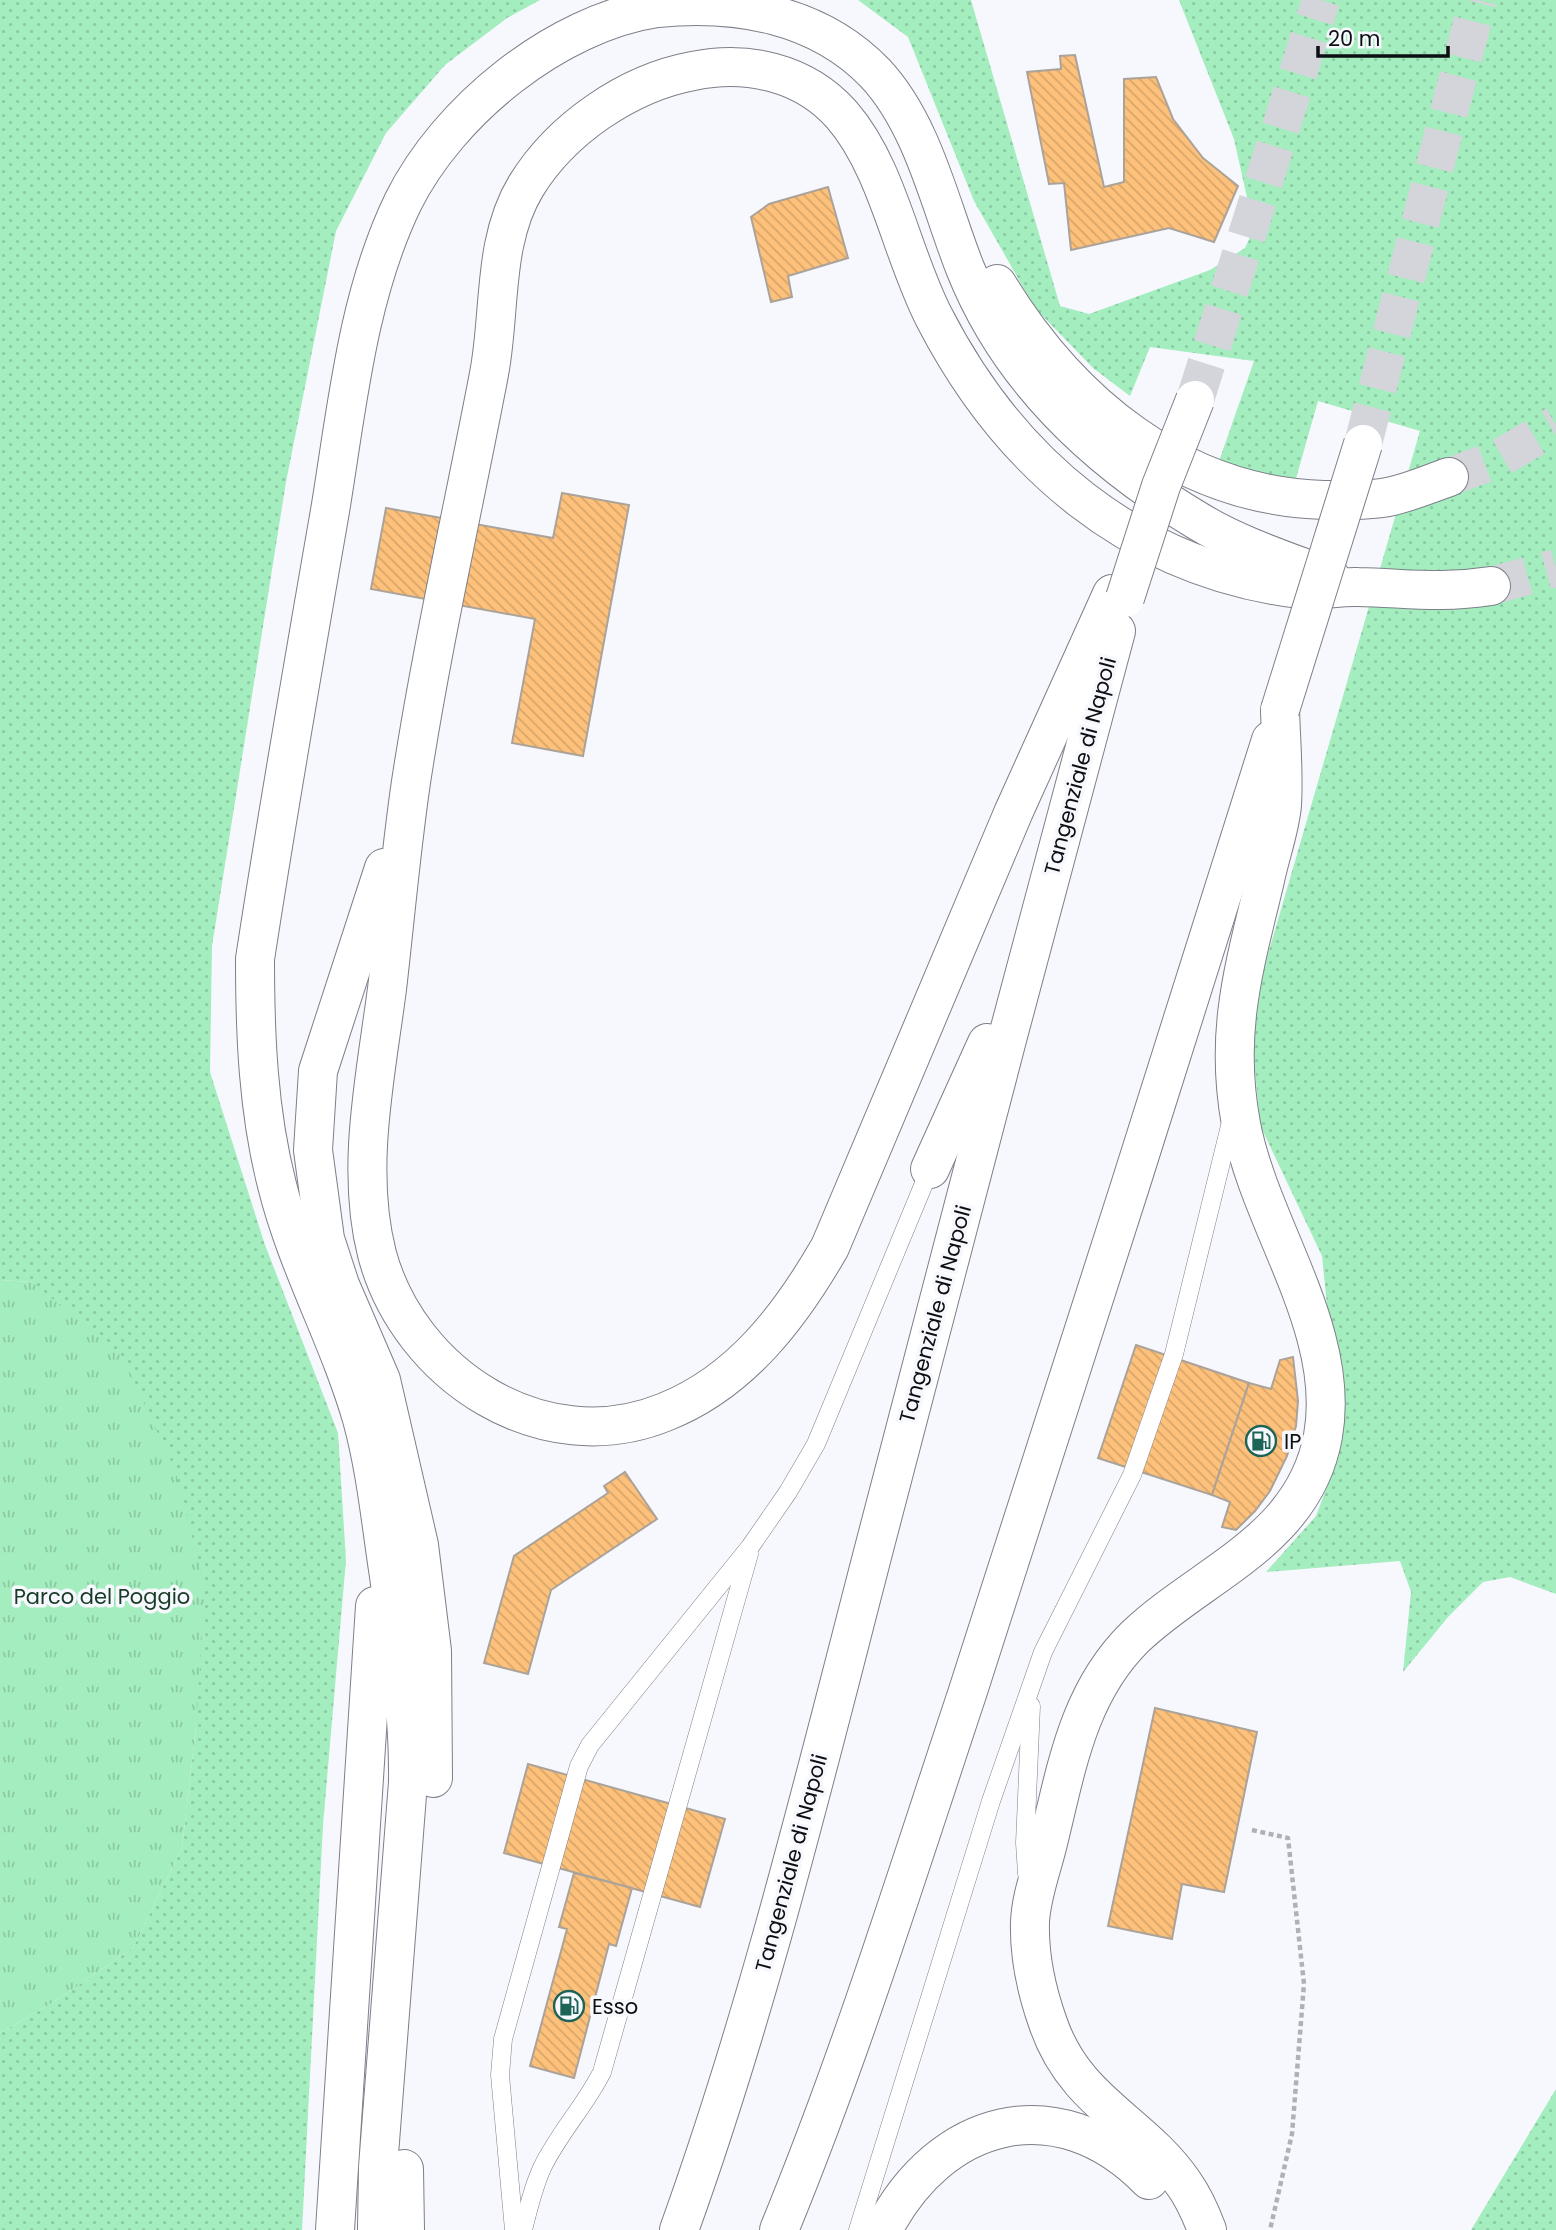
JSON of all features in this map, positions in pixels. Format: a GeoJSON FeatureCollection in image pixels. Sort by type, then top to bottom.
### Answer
{"type":"FeatureCollection","features":[{"type":"Feature","properties":{"kind":"highway"},"geometry":{"type":"LineString","coordinates":[[377,2230],[378,2167],[408,1782],[408,1735],[374,1471],[345,1368],[297,1247],[277,1186],[263,1114],[256,1057],[255,959],[368,301],[394,222],[434,150],[473,108],[512,74],[603,22],[644,10],[685,3],[735,5],[779,13],[818,29],[877,75],[900,106],[920,142],[968,276],[991,321],[1016,362],[1080,435],[1109,460],[1201,523],[1258,550],[1353,586]]}},
{"type":"Feature","properties":{"kind":"highway"},"geometry":{"type":"LineString","coordinates":[[1195,400],[1161,486],[1119,596],[1014,811],[830,1247],[802,1296],[741,1364],[667,1412],[631,1422],[589,1425],[547,1422],[507,1409],[474,1391],[420,1339],[403,1318],[387,1286],[376,1249],[368,1164],[411,782],[493,354],[503,252],[510,223],[527,185],[554,152],[588,121],[625,94],[659,78],[701,69],[744,67],[779,73],[828,101],[847,121],[870,157],[920,291],[960,361],[1020,443],[1059,483],[1096,513],[1128,534],[1170,553],[1265,584],[1310,591],[1353,586],[1415,592],[1452,592],[1490,586]]}},
{"type":"Feature","properties":{"kind":"highway"},"geometry":{"type":"LineString","coordinates":[[936,192],[1011,307],[1061,369],[1109,416],[1167,458],[1216,481],[1264,494],[1309,499],[1356,500],[1389,497],[1449,477]]}},
{"type":"Feature","properties":{"kind":"highway"},"geometry":{"type":"LineString","coordinates":[[779,2230],[819,2133],[919,1840],[1363,444]]}},
{"type":"Feature","properties":{"kind":"highway","name":"Tangenziale di Napoli"},"geometry":{"type":"LineString","coordinates":[[679,2230],[714,2133],[778,1919],[1032,942],[1119,596]]}},
{"type":"Feature","properties":{"kind":"highway"},"geometry":{"type":"LineString","coordinates":[[1207,2230],[1184,2183],[1164,2160],[1104,2107],[1080,2081],[1061,2053],[1039,1991],[1032,1954],[1030,1919],[1074,1738],[1087,1701],[1110,1666],[1137,1636],[1222,1573],[1275,1526],[1296,1500],[1314,1468],[1323,1434],[1323,1370],[1311,1321],[1261,1191],[1242,1127],[1236,1082],[1234,1034],[1237,997],[1282,807],[1280,710]]}},
{"type":"Feature","properties":{"kind":"highway"},"geometry":{"type":"LineString","coordinates":[[405,2230],[403,2182],[435,1739],[432,1651],[419,1545],[392,1421],[380,1380],[340,1285],[326,1238],[313,1150],[318,1071],[411,782]]}},
{"type":"Feature","properties":{"kind":"highway"},"geometry":{"type":"LineString","coordinates":[[930,1168],[1032,942]]}},
{"type":"Feature","properties":{"kind":"highway"},"geometry":{"type":"LineString","coordinates":[[335,2230],[372,1665],[376,1570],[374,1471]]}},
{"type":"Feature","properties":{"kind":"highway"},"geometry":{"type":"LineString","coordinates":[[883,2230],[898,2200],[944,2153],[999,2127],[1025,2125],[1052,2125],[1079,2132],[1116,2151],[1151,2182],[1180,2230]]}},
{"type":"Feature","properties":{"kind":"lane"},"geometry":{"type":"LineString","coordinates":[[858,2230],[990,1801],[1043,1652],[1132,1475],[1174,1354],[1231,1126],[1236,1082]]}},
{"type":"Feature","properties":{"kind":"lane"},"geometry":{"type":"LineString","coordinates":[[514,2230],[500,2076],[503,2039],[579,1766],[590,1745],[750,1547],[788,1493],[816,1444],[930,1168]]}},
{"type":"Feature","properties":{"kind":"lane"},"geometry":{"type":"LineString","coordinates":[[523,2230],[532,2192],[543,2166],[591,2094],[602,2072],[750,1547]]}},
{"type":"Feature","properties":{"kind":"lane"},"geometry":{"type":"LineString","coordinates":[[1030,1919],[1025,1843],[1033,1685]]}},
{"type":"Feature","properties":{"kind":"path"},"geometry":{"type":"LineString","coordinates":[[1252,1830],[1288,1838],[1304,1984],[1292,2134],[1269,2230]]}},
{"type":"Feature","properties":{"kind":"green space"},"geometry":{"type":"Polygon","coordinates":[[[0,0],[540,0],[507,18],[445,65],[386,133],[336,231],[286,482],[212,946],[210,1072],[265,1245],[338,1433],[346,1560],[323,1825],[302,2230],[0,2230],[0,2033],[52,2003],[133,1948],[182,1848],[196,1727],[32,1282],[0,1280],[0,0]]]}},
{"type":"Feature","properties":{"kind":"green space"},"geometry":{"type":"Polygon","coordinates":[[[858,0],[971,0],[1060,306],[1089,314],[1210,270],[1245,248],[1254,229],[1234,139],[1179,0],[1556,0],[1556,1594],[1510,1577],[1483,1582],[1448,1617],[1403,1672],[1411,1592],[1400,1561],[1266,1572],[1316,1516],[1337,1460],[1341,1376],[1328,1315],[1322,1256],[1260,1125],[1250,1016],[1420,431],[1318,401],[1295,482],[1218,464],[1254,361],[1150,347],[1130,396],[1093,368],[1035,308],[974,201],[908,37],[858,0]]]}},
{"type":"Feature","properties":{"kind":"green space","name":"Parco del Poggio"},"geometry":{"type":"Polygon","coordinates":[[[0,1280],[32,1282],[122,1356],[175,1470],[205,1587],[196,1727],[182,1848],[133,1948],[52,2003],[0,2033],[0,1280]]]}},
{"type":"Feature","properties":{"kind":"green space"},"geometry":{"type":"Polygon","coordinates":[[[1556,2089],[1556,2230],[1471,2230],[1556,2089]]]}},
{"type":"Feature","properties":{"kind":"building"},"geometry":{"type":"Polygon","coordinates":[[[1075,55],[1104,187],[1124,182],[1124,79],[1156,77],[1173,119],[1203,158],[1238,186],[1214,242],[1169,228],[1071,250],[1064,183],[1049,184],[1027,72],[1061,69],[1060,56],[1075,55]]]}},
{"type":"Feature","properties":{"kind":"building"},"geometry":{"type":"Polygon","coordinates":[[[828,187],[848,258],[788,276],[792,297],[771,302],[751,217],[769,204],[828,187]]]}},
{"type":"Feature","properties":{"kind":"building"},"geometry":{"type":"Polygon","coordinates":[[[562,493],[629,505],[583,756],[512,743],[535,619],[371,589],[386,508],[553,538],[562,493]]]}},
{"type":"Feature","properties":{"kind":"building"},"geometry":{"type":"Polygon","coordinates":[[[1136,1345],[1249,1383],[1212,1495],[1098,1458],[1136,1345]]]}},
{"type":"Feature","properties":{"kind":"building","name":"IP"},"geometry":{"type":"Polygon","coordinates":[[[1293,1357],[1298,1401],[1296,1426],[1287,1456],[1270,1491],[1255,1511],[1236,1530],[1222,1527],[1230,1502],[1212,1495],[1249,1383],[1271,1389],[1280,1360],[1293,1357]]]}},
{"type":"Feature","properties":{"kind":"building"},"geometry":{"type":"Polygon","coordinates":[[[625,1472],[657,1519],[551,1590],[528,1674],[484,1663],[514,1556],[608,1493],[604,1486],[625,1472]]]}},
{"type":"Feature","properties":{"kind":"building"},"geometry":{"type":"Polygon","coordinates":[[[1155,1708],[1257,1732],[1224,1892],[1182,1884],[1172,1939],[1108,1926],[1155,1708]]]}},
{"type":"Feature","properties":{"kind":"building"},"geometry":{"type":"Polygon","coordinates":[[[528,1764],[725,1819],[700,1907],[504,1853],[528,1764]]]}},
{"type":"Feature","properties":{"kind":"building","name":"Esso"},"geometry":{"type":"Polygon","coordinates":[[[574,1873],[632,1888],[616,1946],[609,1944],[574,2078],[530,2066],[567,1929],[559,1927],[574,1873]]]}},
{"type":"Feature","properties":{"kind":"tunnel"},"geometry":{"type":"LineString","coordinates":[[1195,400],[1321,0]]}},
{"type":"Feature","properties":{"kind":"tunnel"},"geometry":{"type":"LineString","coordinates":[[1363,444],[1478,0]]}},
{"type":"Feature","properties":{"kind":"tunnel"},"geometry":{"type":"LineString","coordinates":[[1449,477],[1498,459],[1556,425]]}},
{"type":"Feature","properties":{"kind":"tunnel"},"geometry":{"type":"LineString","coordinates":[[1491,586],[1556,568]]}},
{"type":"Feature","properties":{"kind":"place","name":"IP"},"geometry":{"type":"Point","coordinates":[1261,1441]}},
{"type":"Feature","properties":{"kind":"place","name":"Esso"},"geometry":{"type":"Point","coordinates":[569,2006]}}]}
